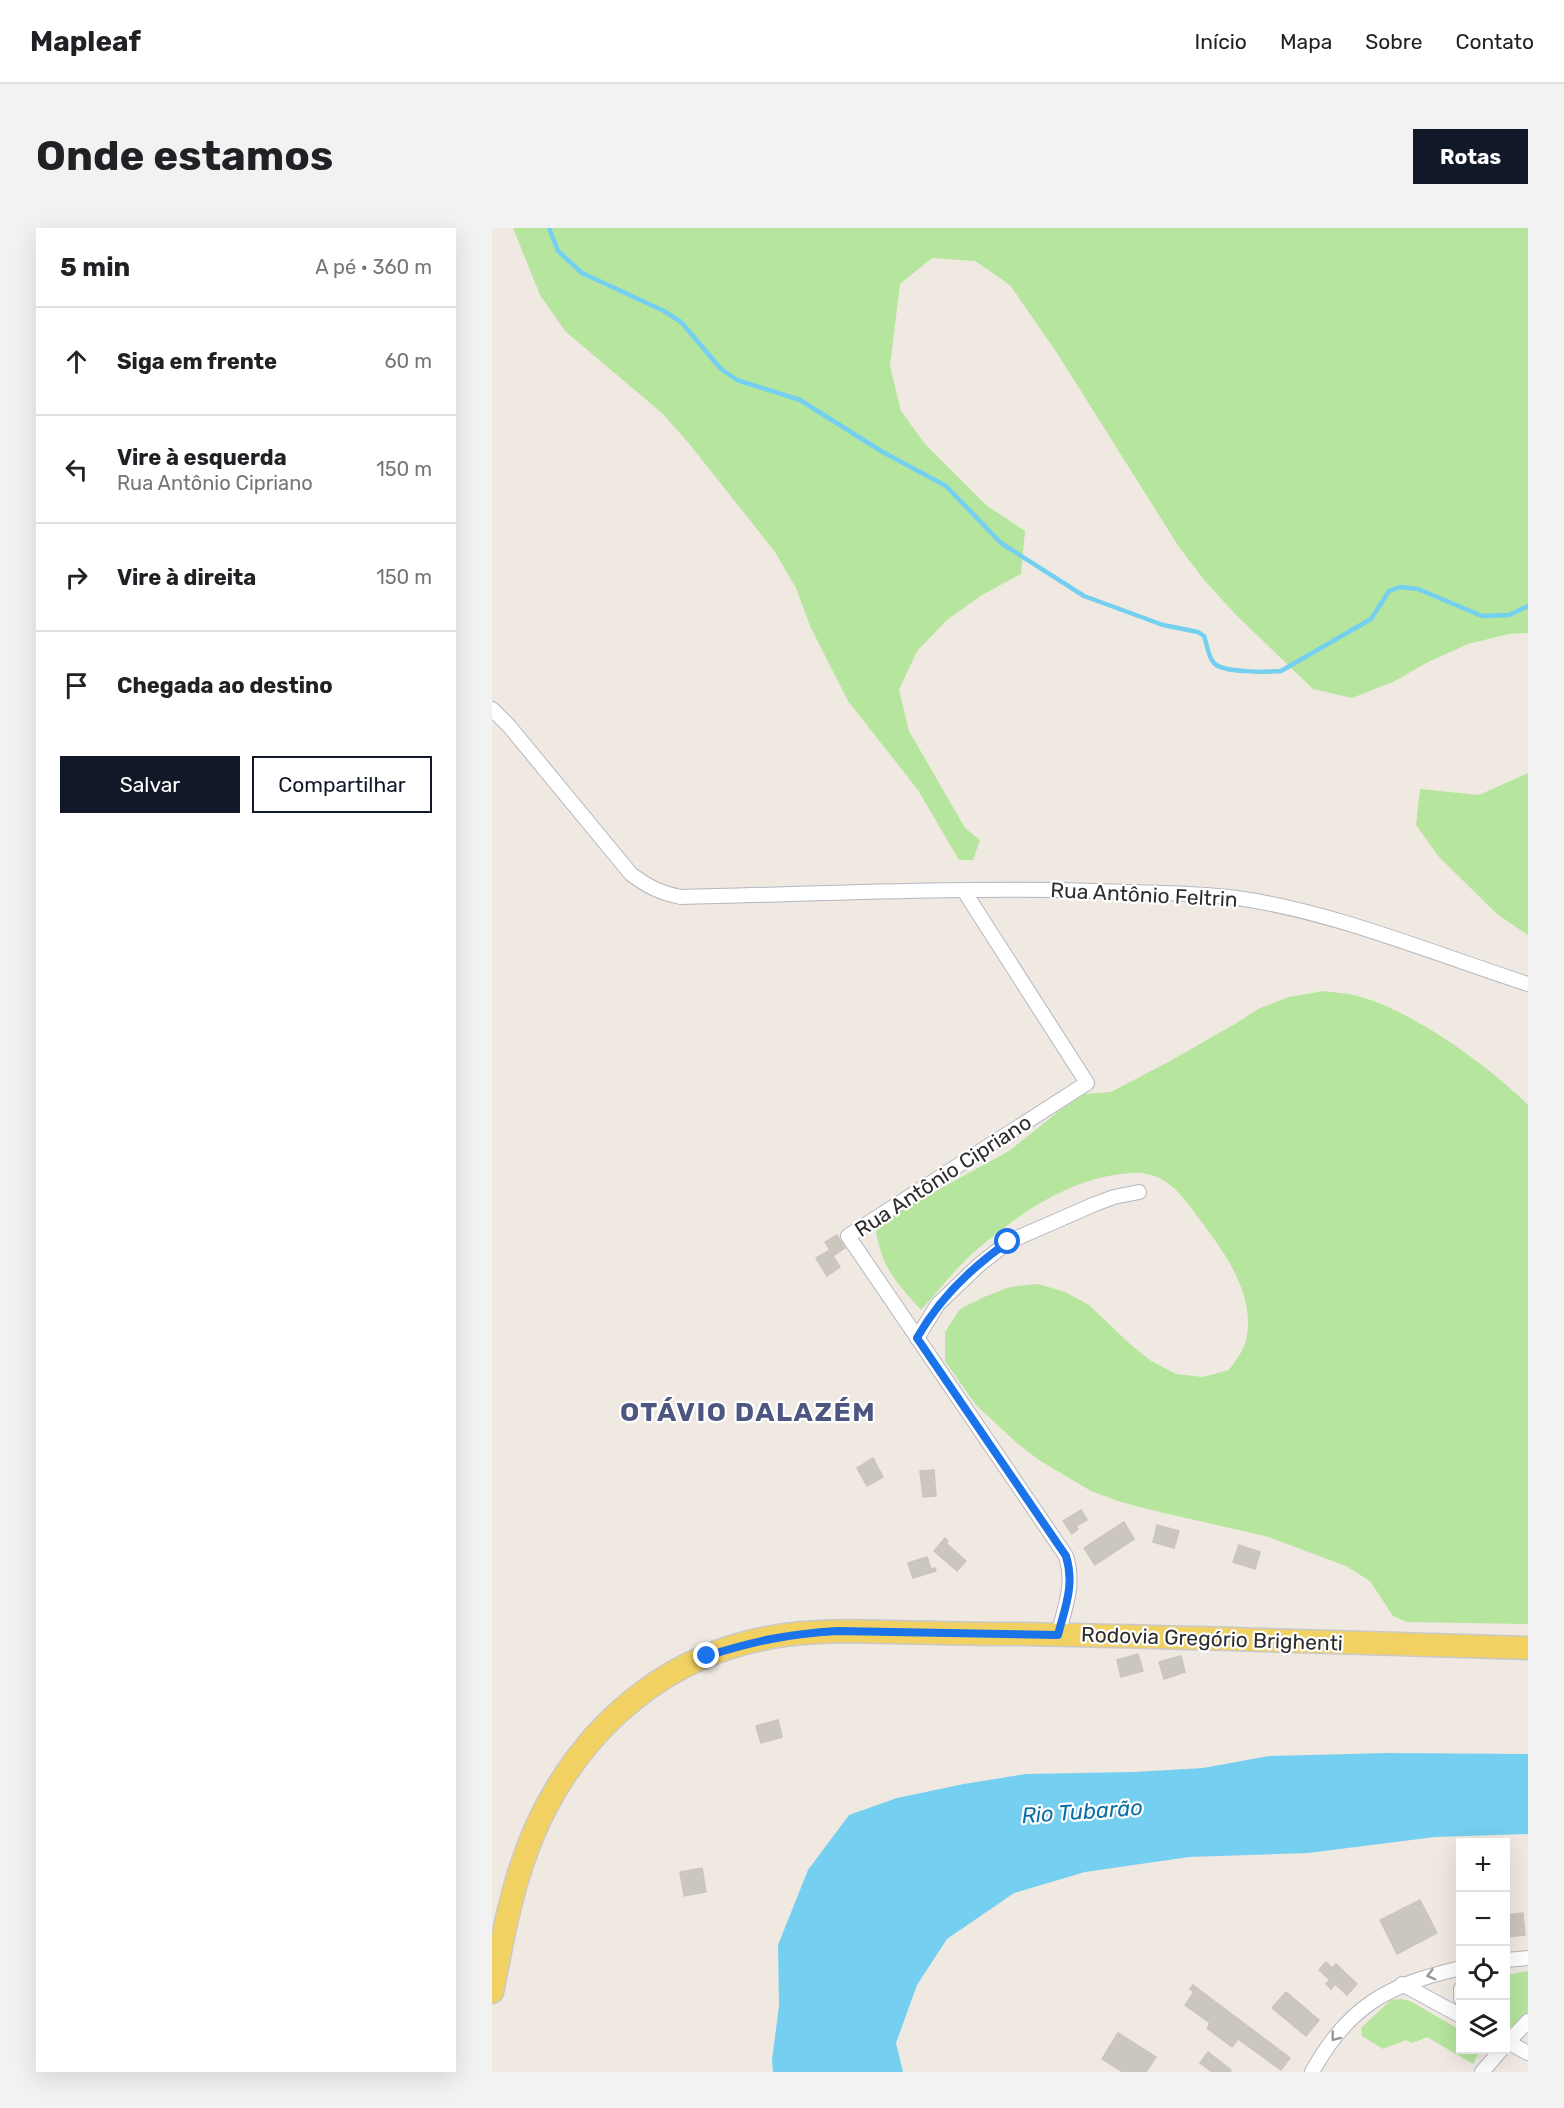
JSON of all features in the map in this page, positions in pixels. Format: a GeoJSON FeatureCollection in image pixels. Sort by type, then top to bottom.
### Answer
{"type":"FeatureCollection","features":[{"type":"Feature","properties":{"kind":"main road","name":"Rodovia Gregório Brighenti"},"geometry":{"type":"LineString","coordinates":[[492,1992],[517,1878],[540,1816],[572,1763],[594,1736],[647,1689],[707,1656],[771,1638],[837,1631],[1528,1648]]}},
{"type":"Feature","properties":{"kind":"street","name":"Rua Antônio Feltrin"},"geometry":{"type":"LineString","coordinates":[[492,709],[509,726],[606,847],[631,874],[663,894],[681,897],[1042,890],[1194,894],[1238,898],[1323,917],[1470,963],[1528,984]]}},
{"type":"Feature","properties":{"kind":"street","name":"Rua Antônio Cipriano"},"geometry":{"type":"LineString","coordinates":[[964,891],[1087,1083],[848,1236],[1066,1556],[1071,1571],[1070,1587],[1058,1635]]}},
{"type":"Feature","properties":{"kind":"street"},"geometry":{"type":"LineString","coordinates":[[917,1338],[938,1304],[987,1258],[1008,1242],[1095,1204],[1139,1192]]}},
{"type":"Feature","properties":{"kind":"street"},"geometry":{"type":"LineString","coordinates":[[1510,1960],[1528,1958]]}},
{"type":"Feature","properties":{"kind":"street"},"geometry":{"type":"LineString","coordinates":[[1312,2072],[1337,2035],[1364,2007],[1402,1984],[1456,1969]]}},
{"type":"Feature","properties":{"kind":"street"},"geometry":{"type":"LineString","coordinates":[[1402,1984],[1456,2013]]}},
{"type":"Feature","properties":{"kind":"street"},"geometry":{"type":"LineString","coordinates":[[1510,2039],[1528,2021]]}},
{"type":"Feature","properties":{"kind":"street"},"geometry":{"type":"LineString","coordinates":[[1510,2046],[1528,2053]]}},
{"type":"Feature","properties":{"kind":"street"},"geometry":{"type":"LineString","coordinates":[[1482,2072],[1497,2054]]}},
{"type":"Feature","properties":{"kind":"green space"},"geometry":{"type":"Polygon","coordinates":[[[513,228],[1528,228],[1528,633],[1509,634],[1468,644],[1428,662],[1393,682],[1352,698],[1313,689],[1236,615],[1205,581],[1179,547],[1057,353],[1010,285],[975,261],[932,258],[900,284],[890,366],[901,411],[925,444],[986,505],[1025,531],[1021,574],[982,595],[948,619],[917,651],[899,690],[909,731],[965,828],[980,840],[973,860],[959,860],[918,790],[848,701],[810,626],[796,588],[775,552],[663,414],[565,331],[540,295],[513,228]]]}},
{"type":"Feature","properties":{"kind":"green space"},"geometry":{"type":"Polygon","coordinates":[[[1528,773],[1528,935],[1497,914],[1439,857],[1416,825],[1420,789],[1479,795],[1528,773]]]}},
{"type":"Feature","properties":{"kind":"green space"},"geometry":{"type":"Polygon","coordinates":[[[1324,991],[1357,996],[1382,1004],[1427,1027],[1493,1074],[1528,1105],[1528,1624],[1407,1622],[1393,1616],[1370,1581],[1346,1566],[1269,1537],[1147,1509],[1091,1491],[1039,1460],[976,1405],[945,1361],[945,1332],[960,1309],[1010,1287],[1038,1284],[1065,1292],[1089,1305],[1151,1361],[1176,1374],[1203,1377],[1229,1370],[1241,1353],[1247,1336],[1247,1307],[1243,1293],[1232,1267],[1217,1243],[1183,1198],[1163,1180],[1140,1173],[1112,1175],[1091,1180],[1051,1197],[1032,1208],[980,1247],[921,1310],[892,1275],[882,1256],[876,1231],[892,1215],[1009,1151],[1084,1094],[1111,1092],[1170,1061],[1258,1009],[1289,997],[1324,991]]]}},
{"type":"Feature","properties":{"kind":"green space"},"geometry":{"type":"Polygon","coordinates":[[[1528,1971],[1528,2012],[1511,2027],[1510,2027],[1510,1974],[1528,1971]]]}},
{"type":"Feature","properties":{"kind":"green space"},"geometry":{"type":"Polygon","coordinates":[[[1391,2000],[1410,2001],[1456,2028],[1456,2054],[1478,2054],[1473,2064],[1427,2037],[1412,2043],[1406,2040],[1383,2049],[1362,2036],[1361,2028],[1391,2000]]]}},
{"type":"Feature","properties":{"kind":"water","name":"Rio Tubarão"},"geometry":{"type":"Polygon","coordinates":[[[1388,1753],[1528,1754],[1528,1834],[1435,1837],[1308,1853],[1189,1857],[1085,1872],[1014,1893],[947,1939],[917,1985],[896,2043],[903,2072],[773,2072],[772,2060],[779,2006],[778,1945],[808,1870],[849,1815],[897,1798],[1026,1774],[1203,1768],[1269,1756],[1388,1753]]]}},
{"type":"Feature","properties":{"kind":"building"},"geometry":{"type":"Polygon","coordinates":[[[837,1235],[845,1248],[833,1256],[840,1267],[827,1276],[816,1258],[830,1250],[825,1242],[837,1235]]]}},
{"type":"Feature","properties":{"kind":"building"},"geometry":{"type":"Polygon","coordinates":[[[873,1458],[883,1477],[867,1486],[857,1468],[873,1458]]]}},
{"type":"Feature","properties":{"kind":"building"},"geometry":{"type":"Polygon","coordinates":[[[934,1470],[936,1496],[923,1497],[920,1471],[934,1470]]]}},
{"type":"Feature","properties":{"kind":"building"},"geometry":{"type":"Polygon","coordinates":[[[1081,1510],[1087,1520],[1076,1526],[1078,1529],[1072,1534],[1063,1521],[1081,1510]]]}},
{"type":"Feature","properties":{"kind":"building"},"geometry":{"type":"Polygon","coordinates":[[[1124,1522],[1134,1539],[1095,1565],[1084,1548],[1124,1522]]]}},
{"type":"Feature","properties":{"kind":"building"},"geometry":{"type":"Polygon","coordinates":[[[1157,1525],[1179,1531],[1174,1548],[1153,1542],[1157,1525]]]}},
{"type":"Feature","properties":{"kind":"building"},"geometry":{"type":"Polygon","coordinates":[[[945,1538],[948,1541],[946,1543],[966,1561],[957,1571],[934,1551],[945,1538]]]}},
{"type":"Feature","properties":{"kind":"building"},"geometry":{"type":"Polygon","coordinates":[[[1239,1545],[1260,1552],[1255,1569],[1233,1562],[1239,1545]]]}},
{"type":"Feature","properties":{"kind":"building"},"geometry":{"type":"Polygon","coordinates":[[[927,1557],[931,1569],[935,1568],[936,1571],[913,1578],[908,1563],[927,1557]]]}},
{"type":"Feature","properties":{"kind":"building"},"geometry":{"type":"Polygon","coordinates":[[[1138,1654],[1143,1671],[1121,1677],[1117,1660],[1138,1654]]]}},
{"type":"Feature","properties":{"kind":"building"},"geometry":{"type":"Polygon","coordinates":[[[1181,1656],[1185,1672],[1164,1679],[1159,1662],[1181,1656]]]}},
{"type":"Feature","properties":{"kind":"building"},"geometry":{"type":"Polygon","coordinates":[[[778,1720],[782,1737],[761,1743],[756,1726],[778,1720]]]}},
{"type":"Feature","properties":{"kind":"building"},"geometry":{"type":"Polygon","coordinates":[[[702,1868],[706,1892],[684,1896],[680,1872],[702,1868]]]}},
{"type":"Feature","properties":{"kind":"building"},"geometry":{"type":"Polygon","coordinates":[[[1420,1900],[1437,1933],[1397,1954],[1380,1920],[1420,1900]]]}},
{"type":"Feature","properties":{"kind":"building"},"geometry":{"type":"Polygon","coordinates":[[[1523,1913],[1525,1935],[1510,1937],[1510,1915],[1523,1913]]]}},
{"type":"Feature","properties":{"kind":"building"},"geometry":{"type":"Polygon","coordinates":[[[1326,1962],[1332,1968],[1336,1964],[1357,1984],[1347,1995],[1335,1984],[1331,1989],[1326,1984],[1330,1980],[1319,1970],[1326,1962]]]}},
{"type":"Feature","properties":{"kind":"building"},"geometry":{"type":"Polygon","coordinates":[[[1193,1985],[1290,2058],[1281,2070],[1238,2039],[1232,2047],[1207,2028],[1210,2023],[1185,2005],[1194,1992],[1190,1989],[1193,1985]]]}},
{"type":"Feature","properties":{"kind":"building"},"geometry":{"type":"Polygon","coordinates":[[[1286,1992],[1319,2020],[1306,2036],[1272,2008],[1286,1992]]]}},
{"type":"Feature","properties":{"kind":"building"},"geometry":{"type":"Polygon","coordinates":[[[1118,2033],[1156,2057],[1146,2072],[1123,2072],[1102,2059],[1118,2033]]]}},
{"type":"Feature","properties":{"kind":"building"},"geometry":{"type":"Polygon","coordinates":[[[1208,2052],[1231,2070],[1230,2072],[1212,2072],[1200,2063],[1208,2052]]]}},
{"type":"Feature","properties":{"kind":"waterway"},"geometry":{"type":"LineString","coordinates":[[549,228],[558,251],[582,273],[664,311],[681,322],[721,369],[737,380],[800,400],[881,451],[946,486],[1001,543],[1084,596],[1163,625],[1198,632],[1204,636],[1214,663],[1226,669],[1281,671],[1371,619],[1389,591],[1400,587],[1418,589],[1482,616],[1509,615],[1528,606]]}},
{"type":"Feature","properties":{"kind":"district","name":"OTÁVIO DALAZÉM"},"geometry":{"type":"Point","coordinates":[748,1412]}},
{"type":"Feature","properties":{"kind":"route"},"geometry":{"type":"LineString","coordinates":[[707,1656],[740,1645],[803,1633],[837,1631],[1058,1635],[1070,1587],[1071,1571],[1066,1556],[917,1338],[938,1304],[979,1265],[1008,1242]]}}]}
